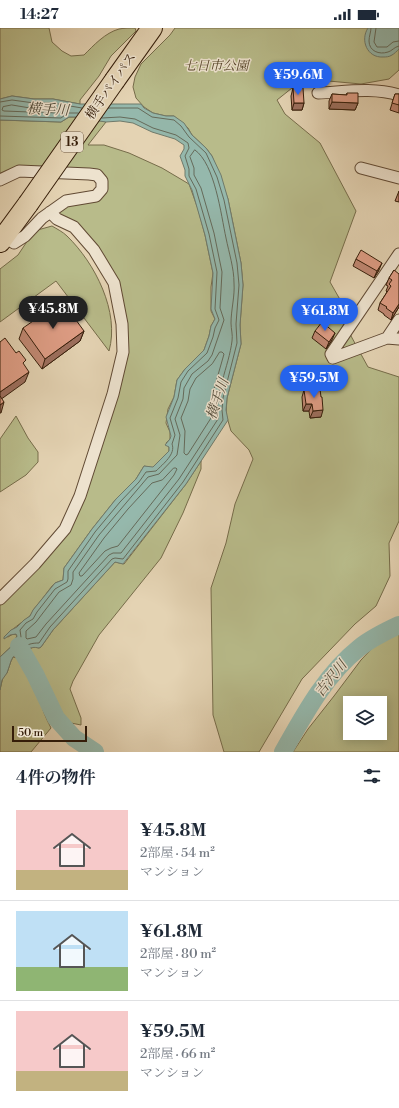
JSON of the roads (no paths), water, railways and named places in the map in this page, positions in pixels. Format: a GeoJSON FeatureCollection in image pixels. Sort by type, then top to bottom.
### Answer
{"type":"FeatureCollection","features":[{"type":"Feature","properties":{"kind":"highway","name":"横手バイパス"},"geometry":{"type":"LineString","coordinates":[[2,240],[152,28]]}},
{"type":"Feature","properties":{"kind":"street"},"geometry":{"type":"LineString","coordinates":[[318,93],[387,91],[399,95]]}},
{"type":"Feature","properties":{"kind":"street"},"geometry":{"type":"LineString","coordinates":[[362,168],[399,178]]}},
{"type":"Feature","properties":{"kind":"street"},"geometry":{"type":"LineString","coordinates":[[0,180],[19,171],[89,174],[97,175],[102,181],[102,189],[96,196],[66,201],[42,218],[25,236],[14,243],[2,240]]}},
{"type":"Feature","properties":{"kind":"street"},"geometry":{"type":"LineString","coordinates":[[0,599],[35,564],[66,529],[80,496],[113,394],[123,352],[122,324],[114,284],[94,250],[74,227],[57,219],[50,212]]}},
{"type":"Feature","properties":{"kind":"street"},"geometry":{"type":"LineString","coordinates":[[399,254],[331,354],[333,358],[388,338],[399,340]]}},
{"type":"Feature","properties":{"kind":"street"},"geometry":{"type":"LineString","coordinates":[[388,338],[399,320]]}},
{"type":"Feature","properties":{"kind":"water"},"geometry":{"type":"Polygon","coordinates":[[[368,28],[399,28],[399,49],[389,57],[377,57],[373,55],[366,47],[365,43],[368,28]]]}},
{"type":"Feature","properties":{"kind":"water","name":"横手川"},"geometry":{"type":"Polygon","coordinates":[[[12,96],[34,99],[53,99],[80,104],[141,104],[144,108],[153,113],[174,116],[184,123],[192,135],[212,156],[221,175],[228,199],[241,263],[243,285],[240,325],[241,344],[227,398],[226,410],[228,420],[186,484],[123,564],[115,562],[53,630],[41,647],[31,648],[27,650],[27,654],[23,655],[20,653],[13,657],[7,673],[2,680],[0,690],[0,657],[14,644],[17,636],[16,634],[10,635],[4,639],[4,637],[30,616],[33,610],[55,583],[63,580],[64,568],[92,529],[116,499],[136,479],[144,466],[153,467],[169,451],[169,447],[165,445],[171,436],[166,417],[174,397],[177,380],[185,369],[204,350],[211,326],[215,319],[211,309],[213,273],[205,235],[192,190],[185,176],[185,170],[180,156],[184,149],[184,145],[175,139],[152,132],[133,123],[120,121],[106,122],[75,117],[69,117],[61,122],[0,120],[0,99],[12,96]]]}},
{"type":"Feature","properties":{"kind":"waterway","name":"吉沢川"},"geometry":{"type":"LineString","coordinates":[[283,752],[316,696],[336,670],[363,645],[378,635],[399,625]]}},
{"type":"Feature","properties":{"kind":"waterway","name":"吉沢川"},"geometry":{"type":"LineString","coordinates":[[19,646],[35,674],[56,718],[74,738],[95,752]]}},
{"type":"Feature","properties":{"kind":"park label","name":"七日市公園"},"geometry":{"type":"Point","coordinates":[216,66]}}]}
